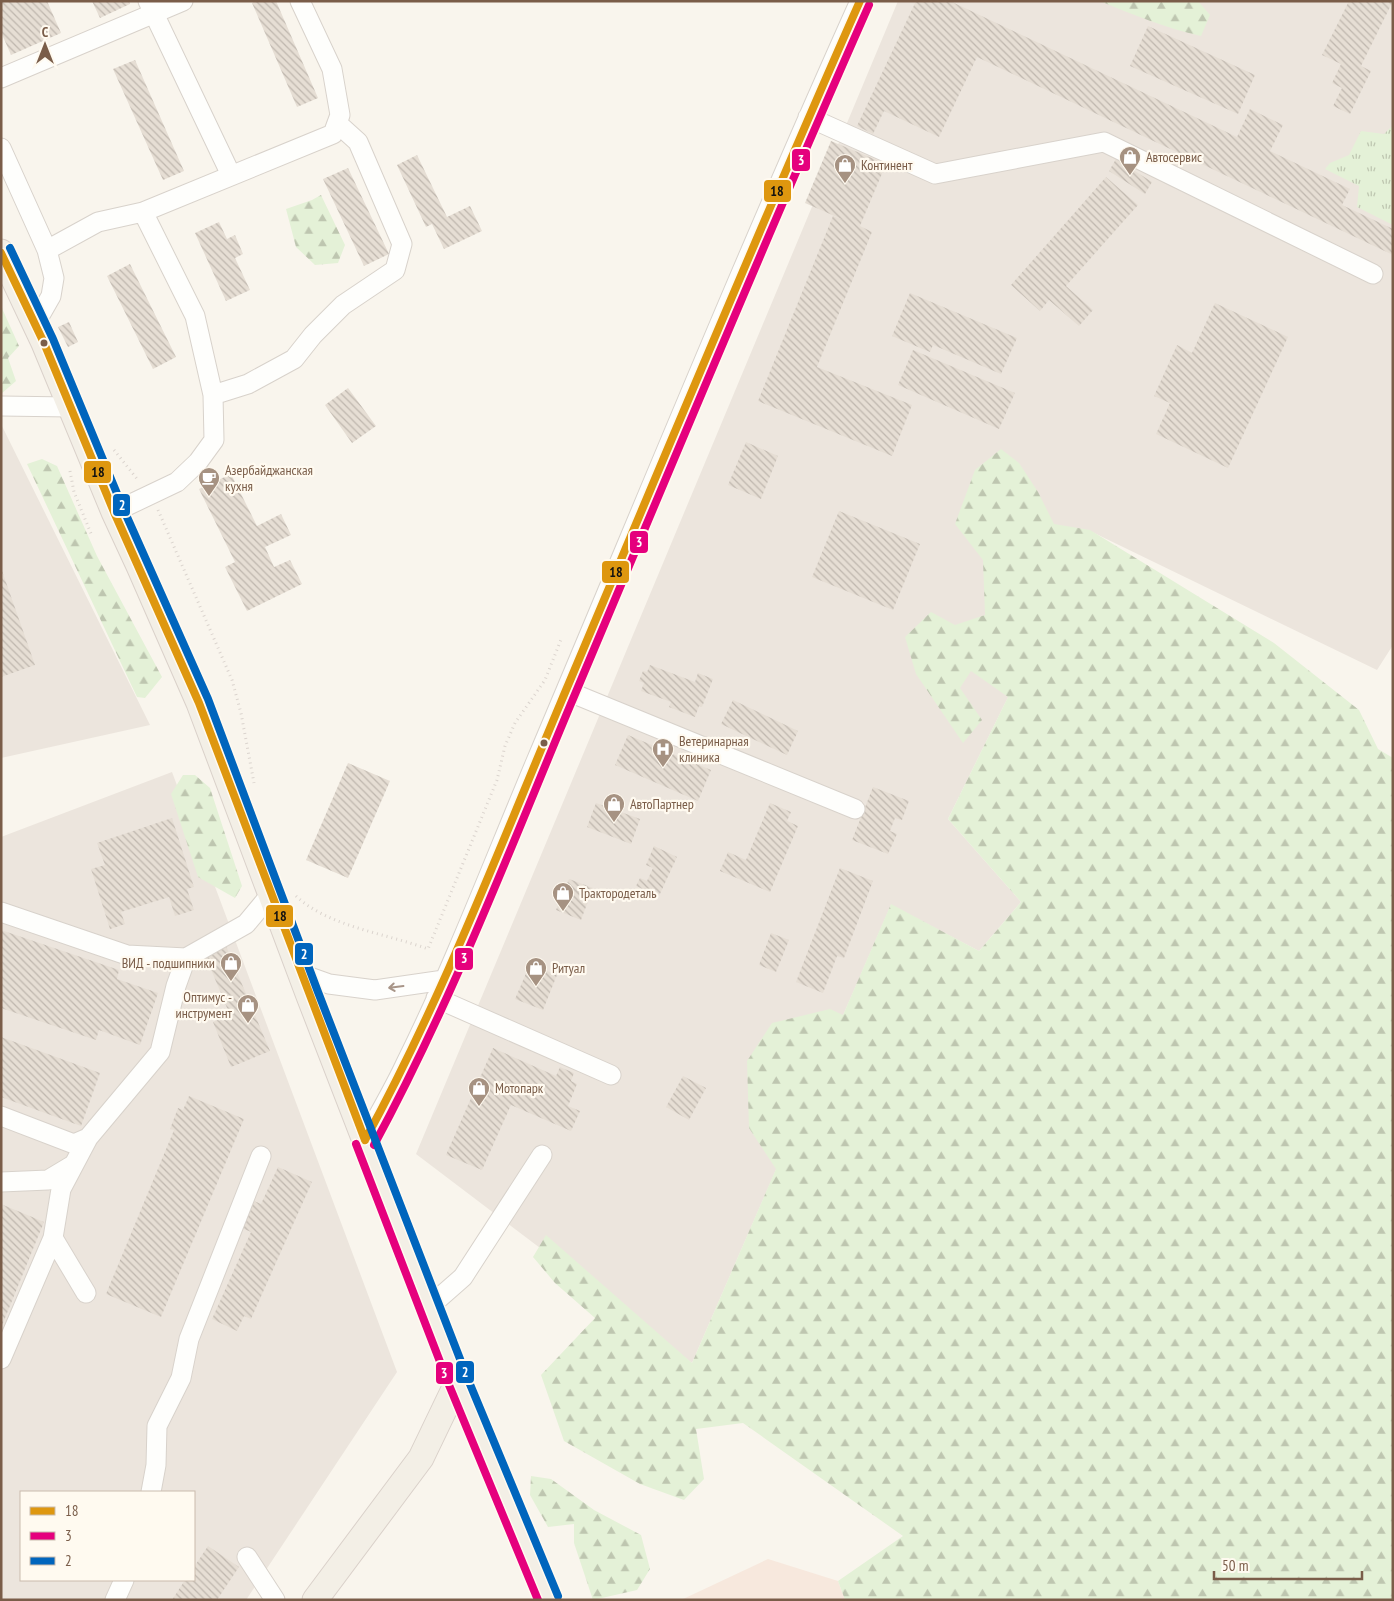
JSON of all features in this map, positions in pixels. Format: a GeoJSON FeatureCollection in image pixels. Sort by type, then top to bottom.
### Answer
{"type":"FeatureCollection","features":[{"type":"Feature","properties":{"kind":"main road"},"geometry":{"type":"LineString","coordinates":[[1,252],[35,324],[114,512],[283,895],[300,974],[458,1381],[548,1600]]}},
{"type":"Feature","properties":{"kind":"main road"},"geometry":{"type":"LineString","coordinates":[[316,1600],[421,1458],[458,1381]]}},
{"type":"Feature","properties":{"kind":"street"},"geometry":{"type":"LineString","coordinates":[[1,78],[151,7],[183,1]]}},
{"type":"Feature","properties":{"kind":"street"},"geometry":{"type":"LineString","coordinates":[[47,250],[98,222],[143,212],[333,134],[340,114],[332,69],[300,1]]}},
{"type":"Feature","properties":{"kind":"street"},"geometry":{"type":"LineString","coordinates":[[365,1140],[406,1065],[444,980],[567,691],[655,477],[808,117],[860,1]]}},
{"type":"Feature","properties":{"kind":"street"},"geometry":{"type":"LineString","coordinates":[[151,7],[231,175]]}},
{"type":"Feature","properties":{"kind":"street"},"geometry":{"type":"LineString","coordinates":[[808,117],[935,174],[1104,142],[1373,274]]}},
{"type":"Feature","properties":{"kind":"street"},"geometry":{"type":"LineString","coordinates":[[213,395],[248,384],[294,358],[342,305],[395,270],[402,244],[358,142],[337,123]]}},
{"type":"Feature","properties":{"kind":"street"},"geometry":{"type":"LineString","coordinates":[[1,148],[47,250],[54,278],[51,296],[35,324]]}},
{"type":"Feature","properties":{"kind":"street"},"geometry":{"type":"LineString","coordinates":[[114,512],[177,482],[198,462],[214,440],[213,395],[195,316],[143,212]]}},
{"type":"Feature","properties":{"kind":"street"},"geometry":{"type":"LineString","coordinates":[[1,406],[70,407]]}},
{"type":"Feature","properties":{"kind":"street"},"geometry":{"type":"LineString","coordinates":[[567,691],[855,809]]}},
{"type":"Feature","properties":{"kind":"street"},"geometry":{"type":"LineString","coordinates":[[1,912],[127,955],[186,958],[246,924],[283,895]]}},
{"type":"Feature","properties":{"kind":"street"},"geometry":{"type":"LineString","coordinates":[[1,1360],[53,1238],[61,1188],[88,1138],[160,1052],[176,986],[186,958]]}},
{"type":"Feature","properties":{"kind":"street"},"geometry":{"type":"LineString","coordinates":[[300,974],[329,984],[375,990],[444,980]]}},
{"type":"Feature","properties":{"kind":"street"},"geometry":{"type":"LineString","coordinates":[[436,998],[611,1075]]}},
{"type":"Feature","properties":{"kind":"street"},"geometry":{"type":"LineString","coordinates":[[1,1116],[74,1144],[88,1138]]}},
{"type":"Feature","properties":{"kind":"street"},"geometry":{"type":"LineString","coordinates":[[430,1306],[464,1277],[542,1155]]}},
{"type":"Feature","properties":{"kind":"street"},"geometry":{"type":"LineString","coordinates":[[151,1491],[156,1465],[157,1426],[181,1378],[189,1339],[261,1156]]}},
{"type":"Feature","properties":{"kind":"street"},"geometry":{"type":"LineString","coordinates":[[1,1182],[48,1180],[73,1165]]}},
{"type":"Feature","properties":{"kind":"street"},"geometry":{"type":"LineString","coordinates":[[53,1238],[86,1293]]}},
{"type":"Feature","properties":{"kind":"street"},"geometry":{"type":"LineString","coordinates":[[247,1556],[274,1600]]}},
{"type":"Feature","properties":{"kind":"street"},"geometry":{"type":"LineString","coordinates":[[115,1600],[124,1581]]}},
{"type":"Feature","properties":{"kind":"path"},"geometry":{"type":"LineString","coordinates":[[115,452],[151,495],[232,680],[241,713],[256,791]]}},
{"type":"Feature","properties":{"kind":"path"},"geometry":{"type":"LineString","coordinates":[[70,471],[74,492],[92,536]]}},
{"type":"Feature","properties":{"kind":"path"},"geometry":{"type":"LineString","coordinates":[[283,895],[341,921],[428,949],[497,780],[505,746],[515,722],[545,680],[562,637]]}},
{"type":"Feature","properties":{"kind":"shaded area"},"geometry":{"type":"Polygon","coordinates":[[[898,1],[1393,1],[1393,645],[1377,670],[1090,531],[948,819],[1021,902],[979,951],[891,905],[692,1363],[416,1154],[898,1]]]}},
{"type":"Feature","properties":{"kind":"shaded area"},"geometry":{"type":"Polygon","coordinates":[[[1,424],[150,725],[1,758],[1,424]]]}},
{"type":"Feature","properties":{"kind":"shaded area"},"geometry":{"type":"Polygon","coordinates":[[[172,772],[397,1372],[246,1600],[1,1600],[1,837],[172,772]]]}},
{"type":"Feature","properties":{"kind":"shaded area"},"geometry":{"type":"Polygon","coordinates":[[[768,1559],[838,1581],[845,1600],[681,1600],[768,1559]]]}},
{"type":"Feature","properties":{"kind":"green space"},"geometry":{"type":"Polygon","coordinates":[[[1100,1],[1198,1],[1210,15],[1201,36],[1150,21],[1100,1]]]}},
{"type":"Feature","properties":{"kind":"green space"},"geometry":{"type":"Polygon","coordinates":[[[1393,125],[1393,225],[1357,207],[1359,186],[1325,169],[1330,163],[1349,155],[1361,131],[1384,134],[1393,125]]]}},
{"type":"Feature","properties":{"kind":"green space"},"geometry":{"type":"Polygon","coordinates":[[[321,195],[345,245],[338,263],[315,265],[296,247],[286,209],[321,195]]]}},
{"type":"Feature","properties":{"kind":"green space"},"geometry":{"type":"Polygon","coordinates":[[[1,306],[19,346],[8,358],[16,381],[1,394],[1,306]]]}},
{"type":"Feature","properties":{"kind":"green space"},"geometry":{"type":"Polygon","coordinates":[[[1001,449],[1019,463],[1038,492],[1054,524],[1090,530],[1274,643],[1359,710],[1378,749],[1393,758],[1393,1600],[845,1600],[838,1581],[903,1536],[743,1423],[696,1429],[704,1479],[684,1500],[640,1484],[564,1441],[541,1375],[595,1318],[555,1283],[533,1257],[546,1235],[692,1363],[776,1169],[749,1128],[747,1061],[772,1023],[830,1009],[843,1015],[891,904],[979,951],[1021,902],[948,819],[1008,697],[971,671],[960,688],[982,720],[963,743],[916,674],[905,637],[931,612],[955,625],[985,615],[983,560],[955,524],[975,470],[1001,449]]]}},
{"type":"Feature","properties":{"kind":"green space"},"geometry":{"type":"Polygon","coordinates":[[[42,459],[57,466],[97,556],[162,677],[145,698],[137,697],[27,464],[42,459]]]}},
{"type":"Feature","properties":{"kind":"green space"},"geometry":{"type":"Polygon","coordinates":[[[183,775],[195,775],[210,788],[242,886],[235,898],[198,877],[171,794],[183,775]]]}},
{"type":"Feature","properties":{"kind":"green space"},"geometry":{"type":"Polygon","coordinates":[[[531,1476],[551,1479],[594,1510],[641,1535],[650,1569],[637,1590],[593,1600],[574,1543],[574,1524],[548,1527],[530,1495],[531,1476]]]}},
{"type":"Feature","properties":{"kind":"building"},"geometry":{"type":"Polygon","coordinates":[[[1,1],[47,1],[61,33],[11,55],[1,32],[1,1]]]}},
{"type":"Feature","properties":{"kind":"building"},"geometry":{"type":"Polygon","coordinates":[[[92,1],[129,1],[130,4],[100,18],[92,1]]]}},
{"type":"Feature","properties":{"kind":"building"},"geometry":{"type":"Polygon","coordinates":[[[255,1],[276,1],[318,98],[297,107],[252,3],[255,1]]]}},
{"type":"Feature","properties":{"kind":"building"},"geometry":{"type":"Polygon","coordinates":[[[916,1],[950,1],[1237,137],[1250,109],[1283,125],[1270,151],[1350,189],[1342,205],[1393,229],[1393,255],[977,57],[939,137],[884,111],[873,134],[857,126],[916,1]]]}},
{"type":"Feature","properties":{"kind":"building"},"geometry":{"type":"Polygon","coordinates":[[[1349,1],[1393,1],[1361,66],[1371,71],[1350,114],[1333,106],[1342,88],[1332,83],[1341,64],[1322,55],[1349,1]]]}},
{"type":"Feature","properties":{"kind":"building"},"geometry":{"type":"Polygon","coordinates":[[[1148,26],[1255,75],[1238,114],[1130,66],[1148,26]]]}},
{"type":"Feature","properties":{"kind":"building"},"geometry":{"type":"Polygon","coordinates":[[[135,60],[184,171],[163,180],[113,69],[135,60]]]}},
{"type":"Feature","properties":{"kind":"building"},"geometry":{"type":"Polygon","coordinates":[[[831,141],[886,164],[860,226],[872,232],[817,367],[912,405],[892,456],[758,401],[833,216],[846,221],[805,203],[831,141]]]}},
{"type":"Feature","properties":{"kind":"building"},"geometry":{"type":"Polygon","coordinates":[[[417,155],[447,217],[470,206],[482,231],[444,249],[432,224],[426,227],[397,165],[417,155]]]}},
{"type":"Feature","properties":{"kind":"building","name":"Автосервис"},"geometry":{"type":"Polygon","coordinates":[[[1116,159],[1152,182],[1145,194],[1109,171],[1116,159]]]}},
{"type":"Feature","properties":{"kind":"building"},"geometry":{"type":"Polygon","coordinates":[[[348,168],[389,254],[364,266],[323,179],[348,168]]]}},
{"type":"Feature","properties":{"kind":"building"},"geometry":{"type":"Polygon","coordinates":[[[1106,177],[1138,205],[1066,286],[1093,310],[1079,326],[1049,300],[1040,311],[1011,285],[1106,177]]]}},
{"type":"Feature","properties":{"kind":"building"},"geometry":{"type":"Polygon","coordinates":[[[219,222],[227,239],[235,235],[243,254],[235,258],[250,290],[226,301],[195,233],[219,222]]]}},
{"type":"Feature","properties":{"kind":"building"},"geometry":{"type":"Polygon","coordinates":[[[130,264],[176,357],[153,369],[107,276],[130,264]]]}},
{"type":"Feature","properties":{"kind":"building"},"geometry":{"type":"Polygon","coordinates":[[[910,293],[1017,338],[1001,374],[933,345],[930,352],[892,336],[910,293]]]}},
{"type":"Feature","properties":{"kind":"building"},"geometry":{"type":"Polygon","coordinates":[[[1215,303],[1288,337],[1228,468],[1156,434],[1170,403],[1154,396],[1177,345],[1192,353],[1215,303]]]}},
{"type":"Feature","properties":{"kind":"building"},"geometry":{"type":"Polygon","coordinates":[[[69,322],[78,342],[68,347],[58,327],[69,322]]]}},
{"type":"Feature","properties":{"kind":"building"},"geometry":{"type":"Polygon","coordinates":[[[913,350],[1015,393],[999,429],[898,385],[913,350]]]}},
{"type":"Feature","properties":{"kind":"building"},"geometry":{"type":"Polygon","coordinates":[[[348,388],[376,426],[352,443],[325,405],[348,388]]]}},
{"type":"Feature","properties":{"kind":"building"},"geometry":{"type":"Polygon","coordinates":[[[746,442],[778,456],[761,499],[728,485],[746,442]]]}},
{"type":"Feature","properties":{"kind":"building"},"geometry":{"type":"Polygon","coordinates":[[[231,474],[257,526],[281,514],[291,535],[265,547],[274,567],[290,560],[302,584],[247,611],[225,567],[235,562],[199,489],[231,474]]]}},
{"type":"Feature","properties":{"kind":"building"},"geometry":{"type":"Polygon","coordinates":[[[839,511],[920,544],[893,610],[812,577],[839,511]]]}},
{"type":"Feature","properties":{"kind":"building"},"geometry":{"type":"Polygon","coordinates":[[[1,568],[35,665],[1,677],[1,568]]]}},
{"type":"Feature","properties":{"kind":"building"},"geometry":{"type":"Polygon","coordinates":[[[650,665],[695,682],[698,673],[713,679],[702,707],[699,706],[695,717],[669,707],[671,702],[641,691],[644,683],[639,681],[643,671],[647,672],[650,665]]]}},
{"type":"Feature","properties":{"kind":"building"},"geometry":{"type":"Polygon","coordinates":[[[733,700],[798,731],[787,755],[721,724],[733,700]]]}},
{"type":"Feature","properties":{"kind":"building","name":"Ветеринарная клиника"},"geometry":{"type":"Polygon","coordinates":[[[628,735],[711,770],[698,801],[615,765],[628,735]]]}},
{"type":"Feature","properties":{"kind":"building"},"geometry":{"type":"Polygon","coordinates":[[[348,763],[390,781],[348,878],[306,860],[348,763]]]}},
{"type":"Feature","properties":{"kind":"building"},"geometry":{"type":"Polygon","coordinates":[[[873,787],[909,801],[902,820],[895,818],[890,831],[897,834],[888,854],[852,840],[873,787]]]}},
{"type":"Feature","properties":{"kind":"building","name":"АвтоПартнер"},"geometry":{"type":"Polygon","coordinates":[[[596,803],[640,819],[631,844],[587,827],[596,803]]]}},
{"type":"Feature","properties":{"kind":"building"},"geometry":{"type":"Polygon","coordinates":[[[770,803],[791,812],[787,821],[798,826],[770,892],[720,871],[728,852],[746,860],[770,803]]]}},
{"type":"Feature","properties":{"kind":"building"},"geometry":{"type":"Polygon","coordinates":[[[172,818],[194,887],[187,889],[194,910],[175,916],[169,897],[121,912],[125,924],[110,929],[91,869],[105,865],[97,843],[172,818]]]}},
{"type":"Feature","properties":{"kind":"building"},"geometry":{"type":"Polygon","coordinates":[[[654,846],[677,857],[659,896],[636,886],[640,878],[647,881],[653,868],[646,865],[654,846]]]}},
{"type":"Feature","properties":{"kind":"building"},"geometry":{"type":"Polygon","coordinates":[[[840,868],[873,881],[844,958],[837,956],[823,993],[796,982],[840,868]]]}},
{"type":"Feature","properties":{"kind":"building"},"geometry":{"type":"Polygon","coordinates":[[[569,879],[593,888],[581,920],[556,910],[569,879]]]}},
{"type":"Feature","properties":{"kind":"building"},"geometry":{"type":"Polygon","coordinates":[[[1,930],[119,970],[117,979],[158,993],[140,1045],[99,1030],[96,1040],[1,1008],[1,930]]]}},
{"type":"Feature","properties":{"kind":"building"},"geometry":{"type":"Polygon","coordinates":[[[771,933],[789,940],[776,972],[759,965],[771,933]]]}},
{"type":"Feature","properties":{"kind":"building"},"geometry":{"type":"Polygon","coordinates":[[[226,946],[270,1051],[231,1067],[213,1022],[230,1015],[205,955],[226,946]]]}},
{"type":"Feature","properties":{"kind":"building","name":"Ритуал"},"geometry":{"type":"Polygon","coordinates":[[[530,964],[557,975],[543,1010],[515,999],[530,964]]]}},
{"type":"Feature","properties":{"kind":"building"},"geometry":{"type":"Polygon","coordinates":[[[1,1037],[100,1073],[81,1126],[1,1097],[1,1037]]]}},
{"type":"Feature","properties":{"kind":"building"},"geometry":{"type":"Polygon","coordinates":[[[493,1048],[556,1076],[560,1067],[574,1073],[571,1081],[577,1084],[568,1106],[580,1111],[571,1131],[511,1105],[482,1170],[446,1155],[493,1048]]]}},
{"type":"Feature","properties":{"kind":"building"},"geometry":{"type":"Polygon","coordinates":[[[683,1076],[706,1088],[689,1120],[666,1107],[683,1076]]]}},
{"type":"Feature","properties":{"kind":"building"},"geometry":{"type":"Polygon","coordinates":[[[189,1096],[244,1119],[161,1317],[106,1294],[174,1130],[170,1129],[178,1108],[183,1110],[189,1096]]]}},
{"type":"Feature","properties":{"kind":"building"},"geometry":{"type":"Polygon","coordinates":[[[278,1167],[312,1182],[251,1319],[244,1316],[237,1331],[212,1319],[251,1232],[242,1228],[254,1201],[261,1204],[278,1167]]]}},
{"type":"Feature","properties":{"kind":"building"},"geometry":{"type":"Polygon","coordinates":[[[1,1204],[44,1222],[1,1328],[1,1204]]]}},
{"type":"Feature","properties":{"kind":"building"},"geometry":{"type":"Polygon","coordinates":[[[208,1546],[239,1567],[217,1600],[172,1600],[184,1581],[195,1581],[195,1566],[208,1546]]]}},
{"type":"Feature","properties":{"kind":"transit line","name":"18"},"geometry":{"type":"LineString","coordinates":[[365,1140],[419,1033],[469,923],[709,351],[860,1]]}},
{"type":"Feature","properties":{"kind":"transit line","name":"3"},"geometry":{"type":"LineString","coordinates":[[374,1145],[454,983],[478,928],[718,355],[869,5]]}},
{"type":"Feature","properties":{"kind":"transit line","name":"2"},"geometry":{"type":"LineString","coordinates":[[10,248],[53,339],[123,508],[208,699],[318,992],[467,1377],[558,1596]]}},
{"type":"Feature","properties":{"kind":"transit line","name":"18"},"geometry":{"type":"LineString","coordinates":[[1,253],[44,343],[114,512],[199,703],[365,1140]]}},
{"type":"Feature","properties":{"kind":"transit line","name":"3"},"geometry":{"type":"LineString","coordinates":[[356,1144],[449,1385],[538,1600]]}},
{"type":"Feature","properties":{"kind":"place","name":"Автосервис"},"geometry":{"type":"Point","coordinates":[1130,176]}},
{"type":"Feature","properties":{"kind":"place","name":"Континент"},"geometry":{"type":"Point","coordinates":[845,184]}},
{"type":"Feature","properties":{"kind":"place","name":"Азербайджанская кухня"},"geometry":{"type":"Point","coordinates":[209,497]}},
{"type":"Feature","properties":{"kind":"place","name":"Ветеринарная клиника"},"geometry":{"type":"Point","coordinates":[663,768]}},
{"type":"Feature","properties":{"kind":"place","name":"АвтоПартнер"},"geometry":{"type":"Point","coordinates":[614,823]}},
{"type":"Feature","properties":{"kind":"place","name":"Трактородеталь"},"geometry":{"type":"Point","coordinates":[563,912]}},
{"type":"Feature","properties":{"kind":"place","name":"ВИД - подшипники"},"geometry":{"type":"Point","coordinates":[231,982]}},
{"type":"Feature","properties":{"kind":"place","name":"Ритуал"},"geometry":{"type":"Point","coordinates":[536,987]}},
{"type":"Feature","properties":{"kind":"place","name":"Оптимус - инструмент"},"geometry":{"type":"Point","coordinates":[248,1024]}},
{"type":"Feature","properties":{"kind":"place","name":"Мотопарк"},"geometry":{"type":"Point","coordinates":[479,1107]}}]}
